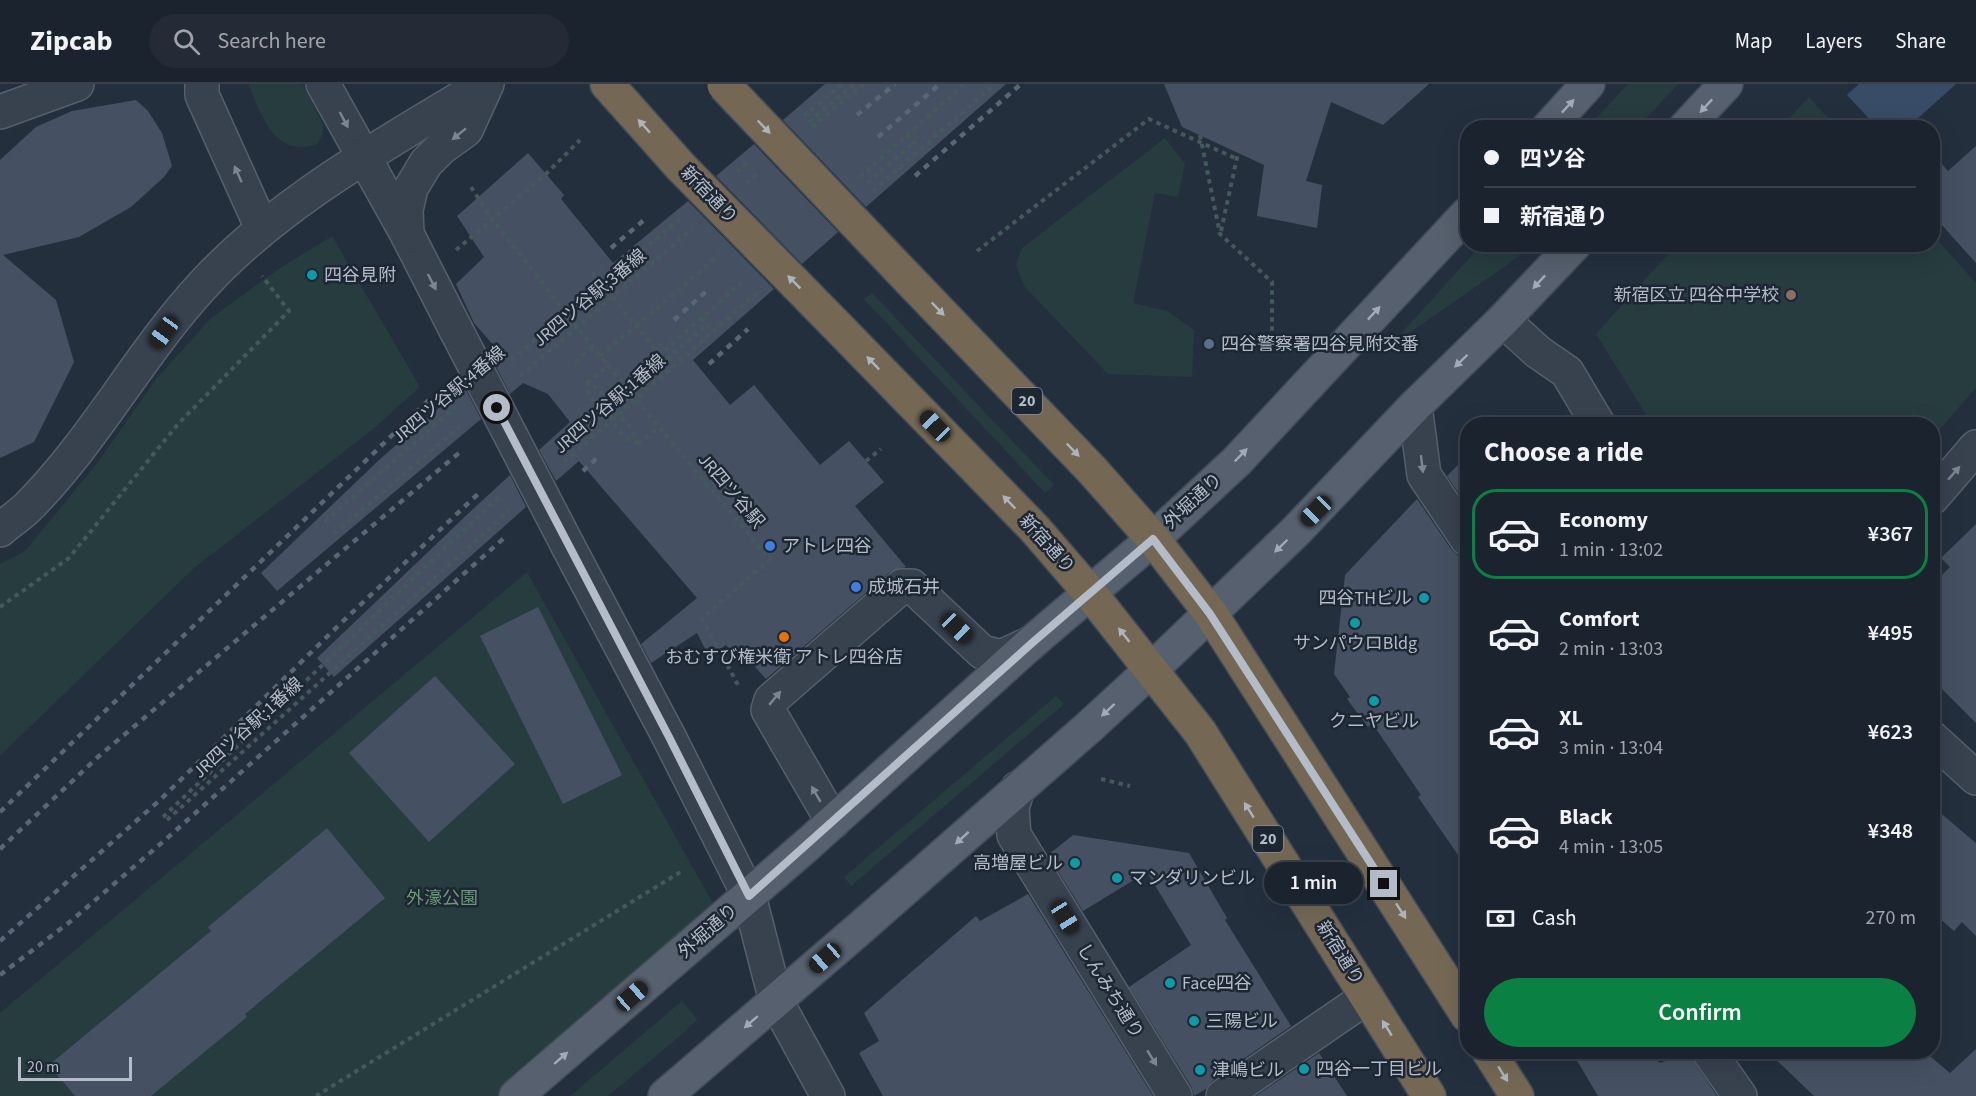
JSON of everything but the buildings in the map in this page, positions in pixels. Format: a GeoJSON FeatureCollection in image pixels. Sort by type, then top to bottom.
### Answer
{"type":"FeatureCollection","features":[{"type":"Feature","properties":{"kind":"highway","name":"新宿通り"},"geometry":{"type":"LineString","coordinates":[[607,84],[681,167],[1034,528],[1090,593],[1200,732],[1429,1096]]}},
{"type":"Feature","properties":{"kind":"highway","name":"20"},"geometry":{"type":"LineString","coordinates":[[723,84],[1092,470],[1153,539],[1210,614],[1457,982]]}},
{"type":"Feature","properties":{"kind":"highway"},"geometry":{"type":"LineString","coordinates":[[1493,1059],[1517,1096]]}},
{"type":"Feature","properties":{"kind":"main road"},"geometry":{"type":"LineString","coordinates":[[1555,120],[1588,84]]}},
{"type":"Feature","properties":{"kind":"main road"},"geometry":{"type":"LineString","coordinates":[[1692,120],[1726,84]]}},
{"type":"Feature","properties":{"kind":"main road","name":"外堀通り"},"geometry":{"type":"LineString","coordinates":[[516,1096],[749,896],[1032,643],[1153,539],[1236,461],[1460,221]]}},
{"type":"Feature","properties":{"kind":"main road"},"geometry":{"type":"LineString","coordinates":[[664,1096],[776,1001],[1151,670],[1309,518],[1415,406],[1503,320],[1567,252]]}},
{"type":"Feature","properties":{"kind":"street"},"geometry":{"type":"LineString","coordinates":[[9,100],[77,84]]}},
{"type":"Feature","properties":{"kind":"street"},"geometry":{"type":"LineString","coordinates":[[202,84],[202,95],[262,228]]}},
{"type":"Feature","properties":{"kind":"street"},"geometry":{"type":"LineString","coordinates":[[322,84],[407,234],[669,737],[749,896],[776,1001],[828,1096]]}},
{"type":"Feature","properties":{"kind":"street"},"geometry":{"type":"LineString","coordinates":[[0,530],[27,507],[58,472],[177,313],[204,283],[262,228],[364,157],[485,84]]}},
{"type":"Feature","properties":{"kind":"street"},"geometry":{"type":"LineString","coordinates":[[407,234],[406,210],[411,189],[426,163],[441,148],[466,130],[485,84]]}},
{"type":"Feature","properties":{"kind":"street"},"geometry":{"type":"LineString","coordinates":[[1503,320],[1538,352],[1568,372],[1594,417]]}},
{"type":"Feature","properties":{"kind":"street"},"geometry":{"type":"LineString","coordinates":[[1415,406],[1424,475],[1460,528]]}},
{"type":"Feature","properties":{"kind":"street"},"geometry":{"type":"LineString","coordinates":[[1940,489],[1976,447]]}},
{"type":"Feature","properties":{"kind":"street"},"geometry":{"type":"LineString","coordinates":[[833,822],[768,710],[771,700],[902,586],[912,586],[982,652],[1001,657],[1032,643]]}},
{"type":"Feature","properties":{"kind":"street"},"geometry":{"type":"LineString","coordinates":[[1940,745],[1976,778]]}},
{"type":"Feature","properties":{"kind":"street","name":"しんみち通り"},"geometry":{"type":"LineString","coordinates":[[1018,788],[1012,808],[1014,834],[1175,1096]]}},
{"type":"Feature","properties":{"kind":"street"},"geometry":{"type":"LineString","coordinates":[[1223,1096],[1367,997]]}},
{"type":"Feature","properties":{"kind":"street"},"geometry":{"type":"LineString","coordinates":[[1714,1059],[1740,1096]]}},
{"type":"Feature","properties":{"kind":"path"},"geometry":{"type":"LineString","coordinates":[[802,117],[842,84]]}},
{"type":"Feature","properties":{"kind":"path"},"geometry":{"type":"LineString","coordinates":[[801,129],[854,84]]}},
{"type":"Feature","properties":{"kind":"path"},"geometry":{"type":"LineString","coordinates":[[811,129],[864,84]]}},
{"type":"Feature","properties":{"kind":"path"},"geometry":{"type":"LineString","coordinates":[[870,194],[995,84]]}},
{"type":"Feature","properties":{"kind":"path"},"geometry":{"type":"LineString","coordinates":[[977,251],[1149,119],[1237,159]]}},
{"type":"Feature","properties":{"kind":"path"},"geometry":{"type":"LineString","coordinates":[[908,135],[920,149]]}},
{"type":"Feature","properties":{"kind":"path"},"geometry":{"type":"LineString","coordinates":[[1200,135],[1220,234],[1272,282],[1272,343]]}},
{"type":"Feature","properties":{"kind":"path"},"geometry":{"type":"LineString","coordinates":[[456,250],[546,174],[580,140]]}},
{"type":"Feature","properties":{"kind":"path"},"geometry":{"type":"LineString","coordinates":[[864,185],[914,142]]}},
{"type":"Feature","properties":{"kind":"path"},"geometry":{"type":"LineString","coordinates":[[1220,234],[1238,153]]}},
{"type":"Feature","properties":{"kind":"path"},"geometry":{"type":"LineString","coordinates":[[732,176],[750,161]]}},
{"type":"Feature","properties":{"kind":"path"},"geometry":{"type":"LineString","coordinates":[[740,188],[766,166]]}},
{"type":"Feature","properties":{"kind":"path","name":"JR四ツ谷駅"},"geometry":{"type":"LineString","coordinates":[[471,187],[492,219],[600,356],[770,560],[702,618],[719,650]]}},
{"type":"Feature","properties":{"kind":"path","name":"JR四ツ谷駅;4番線"},"geometry":{"type":"LineString","coordinates":[[510,362],[686,214]]}},
{"type":"Feature","properties":{"kind":"path","name":"JR四ツ谷駅;3番線"},"geometry":{"type":"LineString","coordinates":[[511,383],[696,226]]}},
{"type":"Feature","properties":{"kind":"path"},"geometry":{"type":"LineString","coordinates":[[641,251],[651,264]]}},
{"type":"Feature","properties":{"kind":"path"},"geometry":{"type":"LineString","coordinates":[[569,323],[645,258]]}},
{"type":"Feature","properties":{"kind":"path"},"geometry":{"type":"LineString","coordinates":[[0,606],[69,558],[178,424],[289,311],[256,268]]}},
{"type":"Feature","properties":{"kind":"path"},"geometry":{"type":"LineString","coordinates":[[592,272],[666,361]]}},
{"type":"Feature","properties":{"kind":"path","name":"JR四ツ谷駅;1番線"},"geometry":{"type":"LineString","coordinates":[[560,465],[758,292]]}},
{"type":"Feature","properties":{"kind":"path"},"geometry":{"type":"LineString","coordinates":[[702,316],[706,325],[714,331]]}},
{"type":"Feature","properties":{"kind":"path"},"geometry":{"type":"LineString","coordinates":[[562,317],[573,330]]}},
{"type":"Feature","properties":{"kind":"path"},"geometry":{"type":"LineString","coordinates":[[626,395],[706,325]]}},
{"type":"Feature","properties":{"kind":"path"},"geometry":{"type":"LineString","coordinates":[[600,356],[636,326]]}},
{"type":"Feature","properties":{"kind":"path"},"geometry":{"type":"LineString","coordinates":[[575,362],[593,347]]}},
{"type":"Feature","properties":{"kind":"path"},"geometry":{"type":"LineString","coordinates":[[608,365],[587,383],[587,393],[598,405],[622,417],[634,432],[638,444]]}},
{"type":"Feature","properties":{"kind":"path"},"geometry":{"type":"LineString","coordinates":[[587,383],[595,386],[606,398],[614,424],[626,438],[638,444]]}},
{"type":"Feature","properties":{"kind":"path"},"geometry":{"type":"LineString","coordinates":[[619,390],[626,395],[631,404]]}},
{"type":"Feature","properties":{"kind":"path"},"geometry":{"type":"LineString","coordinates":[[633,395],[639,390]]}},
{"type":"Feature","properties":{"kind":"path","name":"JR四ツ谷駅;4番線"},"geometry":{"type":"LineString","coordinates":[[325,522],[457,406]]}},
{"type":"Feature","properties":{"kind":"path"},"geometry":{"type":"LineString","coordinates":[[557,457],[609,411]]}},
{"type":"Feature","properties":{"kind":"path"},"geometry":{"type":"LineString","coordinates":[[334,534],[467,421]]}},
{"type":"Feature","properties":{"kind":"path"},"geometry":{"type":"LineString","coordinates":[[638,444],[659,427]]}},
{"type":"Feature","properties":{"kind":"path"},"geometry":{"type":"LineString","coordinates":[[867,461],[881,448]]}},
{"type":"Feature","properties":{"kind":"path","name":"JR四ツ谷駅;1番線"},"geometry":{"type":"LineString","coordinates":[[167,820],[510,509]]}},
{"type":"Feature","properties":{"kind":"path"},"geometry":{"type":"LineString","coordinates":[[1101,779],[1130,786]]}},
{"type":"Feature","properties":{"kind":"path"},"geometry":{"type":"LineString","coordinates":[[316,1096],[682,871]]}},
{"type":"Feature","properties":{"kind":"green space"},"geometry":{"type":"Polygon","coordinates":[[[248,84],[303,84],[323,125],[323,134],[317,144],[302,147],[291,146],[282,141],[274,134],[261,115],[248,84]]]}},
{"type":"Feature","properties":{"kind":"green space"},"geometry":{"type":"Polygon","coordinates":[[[1628,84],[1678,84],[1645,120],[1595,120],[1628,84]]]}},
{"type":"Feature","properties":{"kind":"green space"},"geometry":{"type":"Polygon","coordinates":[[[1809,97],[1830,120],[1788,120],[1809,97]]]}},
{"type":"Feature","properties":{"kind":"green space"},"geometry":{"type":"Polygon","coordinates":[[[1165,138],[1185,164],[1178,197],[1155,193],[1133,303],[1167,311],[1194,330],[1192,377],[1108,374],[1024,286],[1016,264],[1022,248],[1165,138]]]}},
{"type":"Feature","properties":{"kind":"green space"},"geometry":{"type":"Polygon","coordinates":[[[332,236],[420,387],[372,430],[194,568],[0,756],[0,564],[25,551],[95,466],[157,378],[211,318],[280,268],[332,236]]]}},
{"type":"Feature","properties":{"kind":"green space","name":"新宿区立 四谷中学校"},"geometry":{"type":"Polygon","coordinates":[[[1940,243],[1976,283],[1976,388],[1940,429],[1940,417],[1648,417],[1596,334],[1670,252],[1940,252],[1940,243]]]}},
{"type":"Feature","properties":{"kind":"green space"},"geometry":{"type":"Polygon","coordinates":[[[1475,252],[1523,252],[1510,263],[1389,347],[1475,252]]]}},
{"type":"Feature","properties":{"kind":"green space"},"geometry":{"type":"Polygon","coordinates":[[[872,293],[1054,485],[1045,493],[864,299],[872,293]]]}},
{"type":"Feature","properties":{"kind":"green space","name":"外濠公園"},"geometry":{"type":"Polygon","coordinates":[[[527,572],[719,914],[511,1096],[0,1096],[0,1013],[527,572]]]}},
{"type":"Feature","properties":{"kind":"green space"},"geometry":{"type":"Polygon","coordinates":[[[1056,696],[1064,704],[851,886],[844,877],[1056,696]]]}},
{"type":"Feature","properties":{"kind":"green space"},"geometry":{"type":"Polygon","coordinates":[[[682,1001],[697,1019],[687,1030],[608,1096],[570,1096],[682,1001]]]}},
{"type":"Feature","properties":{"kind":"water"},"geometry":{"type":"Polygon","coordinates":[[[1859,84],[1956,84],[1916,120],[1870,120],[1847,95],[1859,84]]]}},
{"type":"Feature","properties":{"kind":"railway"},"geometry":{"type":"LineString","coordinates":[[857,115],[895,84]]}},
{"type":"Feature","properties":{"kind":"railway"},"geometry":{"type":"LineString","coordinates":[[878,137],[940,84]]}},
{"type":"Feature","properties":{"kind":"railway"},"geometry":{"type":"LineString","coordinates":[[915,176],[1021,84]]}},
{"type":"Feature","properties":{"kind":"railway"},"geometry":{"type":"LineString","coordinates":[[611,248],[644,220]]}},
{"type":"Feature","properties":{"kind":"railway"},"geometry":{"type":"LineString","coordinates":[[674,320],[710,288]]}},
{"type":"Feature","properties":{"kind":"railway"},"geometry":{"type":"LineString","coordinates":[[709,364],[748,329]]}},
{"type":"Feature","properties":{"kind":"railway"},"geometry":{"type":"LineString","coordinates":[[0,812],[432,397]]}},
{"type":"Feature","properties":{"kind":"railway"},"geometry":{"type":"LineString","coordinates":[[0,849],[99,756],[460,452]]}},
{"type":"Feature","properties":{"kind":"railway"},"geometry":{"type":"LineString","coordinates":[[583,471],[598,457]]}},
{"type":"Feature","properties":{"kind":"railway"},"geometry":{"type":"LineString","coordinates":[[0,941],[160,800],[340,624],[479,493]]}},
{"type":"Feature","properties":{"kind":"railway"},"geometry":{"type":"LineString","coordinates":[[0,975],[71,921],[165,840],[504,538]]}},
{"type":"Feature","properties":{"kind":"place","name":"四谷見附"},"geometry":{"type":"Point","coordinates":[312,275]}},
{"type":"Feature","properties":{"kind":"place","name":"新宿区立 四谷中学校"},"geometry":{"type":"Point","coordinates":[1791,295]}},
{"type":"Feature","properties":{"kind":"place","name":"四谷警察署四谷見附交番"},"geometry":{"type":"Point","coordinates":[1209,344]}},
{"type":"Feature","properties":{"kind":"place","name":"アトレ四谷"},"geometry":{"type":"Point","coordinates":[770,546]}},
{"type":"Feature","properties":{"kind":"place","name":"成城石井"},"geometry":{"type":"Point","coordinates":[856,587]}},
{"type":"Feature","properties":{"kind":"place","name":"四谷THビル"},"geometry":{"type":"Point","coordinates":[1424,598]}},
{"type":"Feature","properties":{"kind":"place","name":"サンパウロBldg"},"geometry":{"type":"Point","coordinates":[1355,623]}},
{"type":"Feature","properties":{"kind":"place","name":"おむすび権米衛 アトレ四谷店"},"geometry":{"type":"Point","coordinates":[784,637]}},
{"type":"Feature","properties":{"kind":"place","name":"クニヤビル"},"geometry":{"type":"Point","coordinates":[1374,701]}},
{"type":"Feature","properties":{"kind":"place","name":"高増屋ビル"},"geometry":{"type":"Point","coordinates":[1075,863]}},
{"type":"Feature","properties":{"kind":"place","name":"マンダリンビル"},"geometry":{"type":"Point","coordinates":[1117,878]}},
{"type":"Feature","properties":{"kind":"place","name":"Face四谷"},"geometry":{"type":"Point","coordinates":[1170,983]}},
{"type":"Feature","properties":{"kind":"place","name":"三陽ビル"},"geometry":{"type":"Point","coordinates":[1194,1021]}},
{"type":"Feature","properties":{"kind":"place","name":"四谷一丁目ビル"},"geometry":{"type":"Point","coordinates":[1304,1069]}},
{"type":"Feature","properties":{"kind":"place","name":"津嶋ビル"},"geometry":{"type":"Point","coordinates":[1200,1070]}},
{"type":"Feature","properties":{"kind":"route"},"geometry":{"type":"LineString","coordinates":[[497,408],[669,737],[749,896],[1032,643],[1153,539],[1210,614],[1384,884]]}}]}
